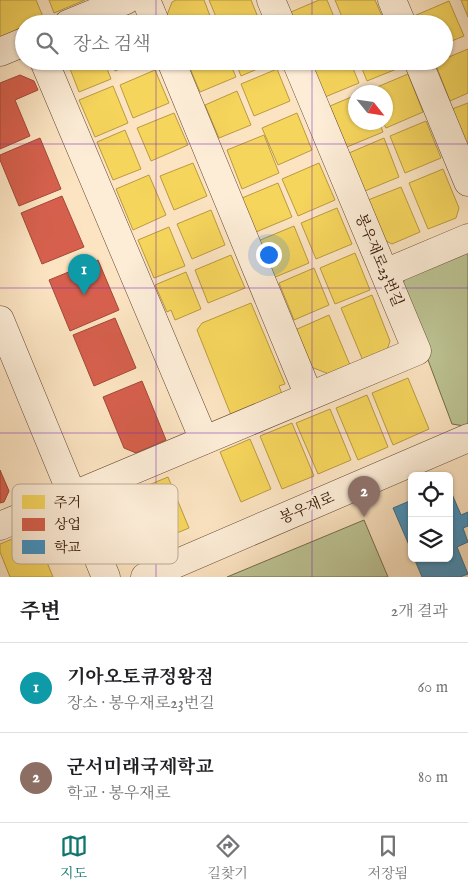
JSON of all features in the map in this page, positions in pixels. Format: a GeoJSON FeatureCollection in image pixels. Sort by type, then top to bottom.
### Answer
{"type":"FeatureCollection","features":[{"type":"Feature","properties":{"kind":"street"},"geometry":{"type":"LineString","coordinates":[[90,15],[126,0]]}},
{"type":"Feature","properties":{"kind":"street"},"geometry":{"type":"LineString","coordinates":[[146,0],[152,15]]}},
{"type":"Feature","properties":{"kind":"street"},"geometry":{"type":"LineString","coordinates":[[271,0],[277,15]]}},
{"type":"Feature","properties":{"kind":"street"},"geometry":{"type":"LineString","coordinates":[[392,0],[398,15]]}},
{"type":"Feature","properties":{"kind":"street"},"geometry":{"type":"LineString","coordinates":[[0,52],[15,46]]}},
{"type":"Feature","properties":{"kind":"street"},"geometry":{"type":"LineString","coordinates":[[48,70],[204,440]]}},
{"type":"Feature","properties":{"kind":"street"},"geometry":{"type":"LineString","coordinates":[[175,70],[309,396]]}},
{"type":"Feature","properties":{"kind":"street","name":"봉우재로23번길"},"geometry":{"type":"LineString","coordinates":[[100,484],[417,351],[300,70]]}},
{"type":"Feature","properties":{"kind":"street"},"geometry":{"type":"LineString","coordinates":[[422,70],[468,182]]}},
{"type":"Feature","properties":{"kind":"street"},"geometry":{"type":"LineString","coordinates":[[385,273],[468,238]]}},
{"type":"Feature","properties":{"kind":"street"},"geometry":{"type":"LineString","coordinates":[[0,320],[67,484]]}},
{"type":"Feature","properties":{"kind":"street","name":"봉우재로"},"geometry":{"type":"LineString","coordinates":[[178,563],[468,438]]}},
{"type":"Feature","properties":{"kind":"street","name":"봉우재로23번길"},"geometry":{"type":"LineString","coordinates":[[0,526],[12,521]]}},
{"type":"Feature","properties":{"kind":"street"},"geometry":{"type":"LineString","coordinates":[[98,564],[103,576]]}},
{"type":"Feature","properties":{"kind":"street","name":"봉우재로"},"geometry":{"type":"LineString","coordinates":[[145,577],[175,564]]}},
{"type":"Feature","properties":{"kind":"green space"},"geometry":{"type":"Polygon","coordinates":[[[468,251],[468,425],[464,426],[452,424],[401,288],[406,276],[468,251]]]}},
{"type":"Feature","properties":{"kind":"green space"},"geometry":{"type":"Polygon","coordinates":[[[364,520],[388,577],[227,577],[364,520]]]}},
{"type":"Feature","properties":{"kind":"building: 주거"},"geometry":{"type":"Polygon","coordinates":[[[0,0],[36,0],[42,15],[15,15],[15,31],[0,37],[0,0]]]}},
{"type":"Feature","properties":{"kind":"building: 주거"},"geometry":{"type":"Polygon","coordinates":[[[49,0],[85,0],[54,13],[49,0]]]}},
{"type":"Feature","properties":{"kind":"building: 주거"},"geometry":{"type":"Polygon","coordinates":[[[176,0],[204,0],[210,15],[167,15],[172,2],[176,0]]]}},
{"type":"Feature","properties":{"kind":"building: 주거"},"geometry":{"type":"Polygon","coordinates":[[[209,0],[251,0],[257,15],[215,15],[209,0]]]}},
{"type":"Feature","properties":{"kind":"building: 주거"},"geometry":{"type":"Polygon","coordinates":[[[319,0],[327,0],[333,15],[292,15],[291,12],[319,0]]]}},
{"type":"Feature","properties":{"kind":"building: 주거"},"geometry":{"type":"Polygon","coordinates":[[[335,0],[375,0],[382,15],[341,15],[335,0]]]}},
{"type":"Feature","properties":{"kind":"building: 주거"},"geometry":{"type":"Polygon","coordinates":[[[461,0],[468,0],[468,17],[461,0]]]}},
{"type":"Feature","properties":{"kind":"building: 주거"},"geometry":{"type":"Polygon","coordinates":[[[449,1],[464,36],[453,40],[453,15],[416,15],[449,1]]]}},
{"type":"Feature","properties":{"kind":"building: 주거"},"geometry":{"type":"Polygon","coordinates":[[[468,49],[468,93],[450,101],[438,70],[453,70],[453,55],[468,49]]]}},
{"type":"Feature","properties":{"kind":"building: 주거"},"geometry":{"type":"Polygon","coordinates":[[[70,70],[108,70],[111,79],[79,92],[70,70]]]}},
{"type":"Feature","properties":{"kind":"building: 주거"},"geometry":{"type":"Polygon","coordinates":[[[155,70],[169,103],[133,118],[120,85],[155,70]]]}},
{"type":"Feature","properties":{"kind":"building: 주거"},"geometry":{"type":"Polygon","coordinates":[[[191,70],[233,70],[236,77],[200,92],[191,70]]]}},
{"type":"Feature","properties":{"kind":"building: 주거"},"geometry":{"type":"Polygon","coordinates":[[[239,70],[255,70],[241,76],[239,70]]]}},
{"type":"Feature","properties":{"kind":"building: 주거"},"geometry":{"type":"Polygon","coordinates":[[[277,70],[290,101],[254,116],[241,84],[277,70]]]}},
{"type":"Feature","properties":{"kind":"building: 주거"},"geometry":{"type":"Polygon","coordinates":[[[314,70],[354,70],[359,83],[348,85],[348,88],[325,97],[314,70]]]}},
{"type":"Feature","properties":{"kind":"building: 주거"},"geometry":{"type":"Polygon","coordinates":[[[363,70],[394,70],[367,81],[363,70]]]}},
{"type":"Feature","properties":{"kind":"building: 주거"},"geometry":{"type":"Polygon","coordinates":[[[408,74],[423,112],[393,125],[393,85],[382,85],[408,74]]]}},
{"type":"Feature","properties":{"kind":"building: 주거"},"geometry":{"type":"Polygon","coordinates":[[[113,86],[128,123],[95,137],[79,100],[113,86]]]}},
{"type":"Feature","properties":{"kind":"building: 주거"},"geometry":{"type":"Polygon","coordinates":[[[237,91],[251,125],[219,138],[205,105],[237,91]]]}},
{"type":"Feature","properties":{"kind":"building: 주거"},"geometry":{"type":"Polygon","coordinates":[[[348,98],[348,130],[382,130],[383,132],[347,147],[330,106],[348,98]]]}},
{"type":"Feature","properties":{"kind":"building: 주거"},"geometry":{"type":"Polygon","coordinates":[[[468,103],[468,149],[452,109],[468,103]]]}},
{"type":"Feature","properties":{"kind":"building: 주거"},"geometry":{"type":"Polygon","coordinates":[[[174,113],[188,145],[151,161],[137,128],[174,113]]]}},
{"type":"Feature","properties":{"kind":"building: 주거"},"geometry":{"type":"Polygon","coordinates":[[[297,113],[312,150],[278,165],[262,128],[297,113]]]}},
{"type":"Feature","properties":{"kind":"building: 주거"},"geometry":{"type":"Polygon","coordinates":[[[426,121],[441,158],[405,173],[390,136],[426,121]]]}},
{"type":"Feature","properties":{"kind":"building: 주거"},"geometry":{"type":"Polygon","coordinates":[[[125,130],[141,169],[113,180],[97,142],[125,130]]]}},
{"type":"Feature","properties":{"kind":"building: 주거"},"geometry":{"type":"Polygon","coordinates":[[[264,135],[279,173],[242,189],[227,150],[264,135]]]}},
{"type":"Feature","properties":{"kind":"building: 주거"},"geometry":{"type":"Polygon","coordinates":[[[384,138],[399,177],[365,191],[349,153],[384,138]]]}},
{"type":"Feature","properties":{"kind":"building: 주거"},"geometry":{"type":"Polygon","coordinates":[[[193,163],[207,196],[174,210],[160,176],[193,163]]]}},
{"type":"Feature","properties":{"kind":"building: 주거"},"geometry":{"type":"Polygon","coordinates":[[[319,163],[335,200],[298,216],[282,179],[319,163]]]}},
{"type":"Feature","properties":{"kind":"building: 주거"},"geometry":{"type":"Polygon","coordinates":[[[443,169],[459,208],[456,218],[428,229],[409,183],[443,169]]]}},
{"type":"Feature","properties":{"kind":"building: 주거"},"geometry":{"type":"Polygon","coordinates":[[[149,175],[166,215],[133,230],[116,189],[149,175]]]}},
{"type":"Feature","properties":{"kind":"building: 주거"},"geometry":{"type":"Polygon","coordinates":[[[278,183],[292,217],[256,232],[242,198],[278,183]]]}},
{"type":"Feature","properties":{"kind":"building: 주거"},"geometry":{"type":"Polygon","coordinates":[[[401,187],[420,232],[392,244],[386,241],[368,200],[401,187]]]}},
{"type":"Feature","properties":{"kind":"building: 주거"},"geometry":{"type":"Polygon","coordinates":[[[337,208],[352,244],[316,259],[301,223],[337,208]]]}},
{"type":"Feature","properties":{"kind":"building: 주거"},"geometry":{"type":"Polygon","coordinates":[[[211,210],[225,245],[192,259],[177,224],[211,210]]]}},
{"type":"Feature","properties":{"kind":"building: 주거"},"geometry":{"type":"Polygon","coordinates":[[[294,226],[309,263],[273,278],[258,241],[294,226]]]}},
{"type":"Feature","properties":{"kind":"building: 주거"},"geometry":{"type":"Polygon","coordinates":[[[169,227],[185,266],[154,278],[138,240],[169,227]]]}},
{"type":"Feature","properties":{"kind":"building: 주거"},"geometry":{"type":"Polygon","coordinates":[[[355,253],[370,290],[335,304],[320,268],[355,253]]]}},
{"type":"Feature","properties":{"kind":"building: 주거"},"geometry":{"type":"Polygon","coordinates":[[[231,255],[245,288],[208,303],[195,270],[231,255]]]}},
{"type":"Feature","properties":{"kind":"building: 주거"},"geometry":{"type":"Polygon","coordinates":[[[314,268],[329,305],[294,320],[279,283],[314,268]]]}},
{"type":"Feature","properties":{"kind":"building: 주거"},"geometry":{"type":"Polygon","coordinates":[[[186,272],[201,309],[175,320],[171,310],[167,312],[155,285],[186,272]]]}},
{"type":"Feature","properties":{"kind":"building: 주거"},"geometry":{"type":"Polygon","coordinates":[[[372,295],[390,341],[386,353],[364,363],[341,308],[372,295]]]}},
{"type":"Feature","properties":{"kind":"building: 주거"},"geometry":{"type":"Polygon","coordinates":[[[251,303],[285,384],[279,386],[282,394],[231,415],[197,330],[202,323],[251,303]]]}},
{"type":"Feature","properties":{"kind":"building: 주거"},"geometry":{"type":"Polygon","coordinates":[[[329,315],[350,365],[329,374],[311,367],[295,330],[329,315]]]}},
{"type":"Feature","properties":{"kind":"building: 주거"},"geometry":{"type":"Polygon","coordinates":[[[408,378],[429,429],[393,445],[372,393],[408,378]]]}},
{"type":"Feature","properties":{"kind":"building: 주거"},"geometry":{"type":"Polygon","coordinates":[[[367,395],[388,447],[358,460],[336,408],[367,395]]]}},
{"type":"Feature","properties":{"kind":"building: 주거"},"geometry":{"type":"Polygon","coordinates":[[[330,409],[351,460],[318,474],[296,423],[330,409]]]}},
{"type":"Feature","properties":{"kind":"building: 주거"},"geometry":{"type":"Polygon","coordinates":[[[292,423],[314,476],[282,489],[260,436],[292,423]]]}},
{"type":"Feature","properties":{"kind":"building: 주거"},"geometry":{"type":"Polygon","coordinates":[[[250,439],[271,489],[241,502],[220,452],[250,439]]]}},
{"type":"Feature","properties":{"kind":"building: 주거"},"geometry":{"type":"Polygon","coordinates":[[[168,477],[171,484],[151,484],[168,477]]]}},
{"type":"Feature","properties":{"kind":"building: 주거"},"geometry":{"type":"Polygon","coordinates":[[[178,501],[189,528],[178,533],[178,501]]]}},
{"type":"Feature","properties":{"kind":"building: 주거"},"geometry":{"type":"Polygon","coordinates":[[[12,539],[12,564],[48,564],[53,577],[10,577],[0,552],[0,544],[12,539]]]}},
{"type":"Feature","properties":{"kind":"building: 상업"},"geometry":{"type":"Polygon","coordinates":[[[20,75],[34,81],[38,90],[15,100],[30,136],[0,149],[0,83],[20,75]]]}},
{"type":"Feature","properties":{"kind":"building: 상업"},"geometry":{"type":"Polygon","coordinates":[[[40,138],[61,189],[19,206],[0,160],[0,155],[40,138]]]}},
{"type":"Feature","properties":{"kind":"building: 상업"},"geometry":{"type":"Polygon","coordinates":[[[62,196],[84,247],[42,264],[21,213],[62,196]]]}},
{"type":"Feature","properties":{"kind":"building: 상업"},"geometry":{"type":"Polygon","coordinates":[[[98,260],[119,310],[70,331],[49,280],[98,260]]]}},
{"type":"Feature","properties":{"kind":"building: 상업"},"geometry":{"type":"Polygon","coordinates":[[[115,318],[136,368],[94,386],[73,335],[115,318]]]}},
{"type":"Feature","properties":{"kind":"building: 상업"},"geometry":{"type":"Polygon","coordinates":[[[142,381],[166,440],[136,453],[124,448],[103,397],[142,381]]]}},
{"type":"Feature","properties":{"kind":"building: 상업"},"geometry":{"type":"Polygon","coordinates":[[[0,470],[9,491],[4,502],[0,503],[0,470]]]}},
{"type":"Feature","properties":{"kind":"building: 학교"},"geometry":{"type":"Polygon","coordinates":[[[453,496],[461,515],[468,512],[468,526],[463,528],[468,542],[457,547],[468,574],[460,577],[422,577],[416,562],[453,562],[453,496]]]}},
{"type":"Feature","properties":{"kind":"building: 학교"},"geometry":{"type":"Polygon","coordinates":[[[408,502],[408,543],[393,508],[408,502]]]}},
{"type":"Feature","properties":{"kind":"place","name":"기아오토큐정왕점"},"geometry":{"type":"Point","coordinates":[84,295]}},
{"type":"Feature","properties":{"kind":"place","name":"군서미래국제학교"},"geometry":{"type":"Point","coordinates":[364,517]}}]}
